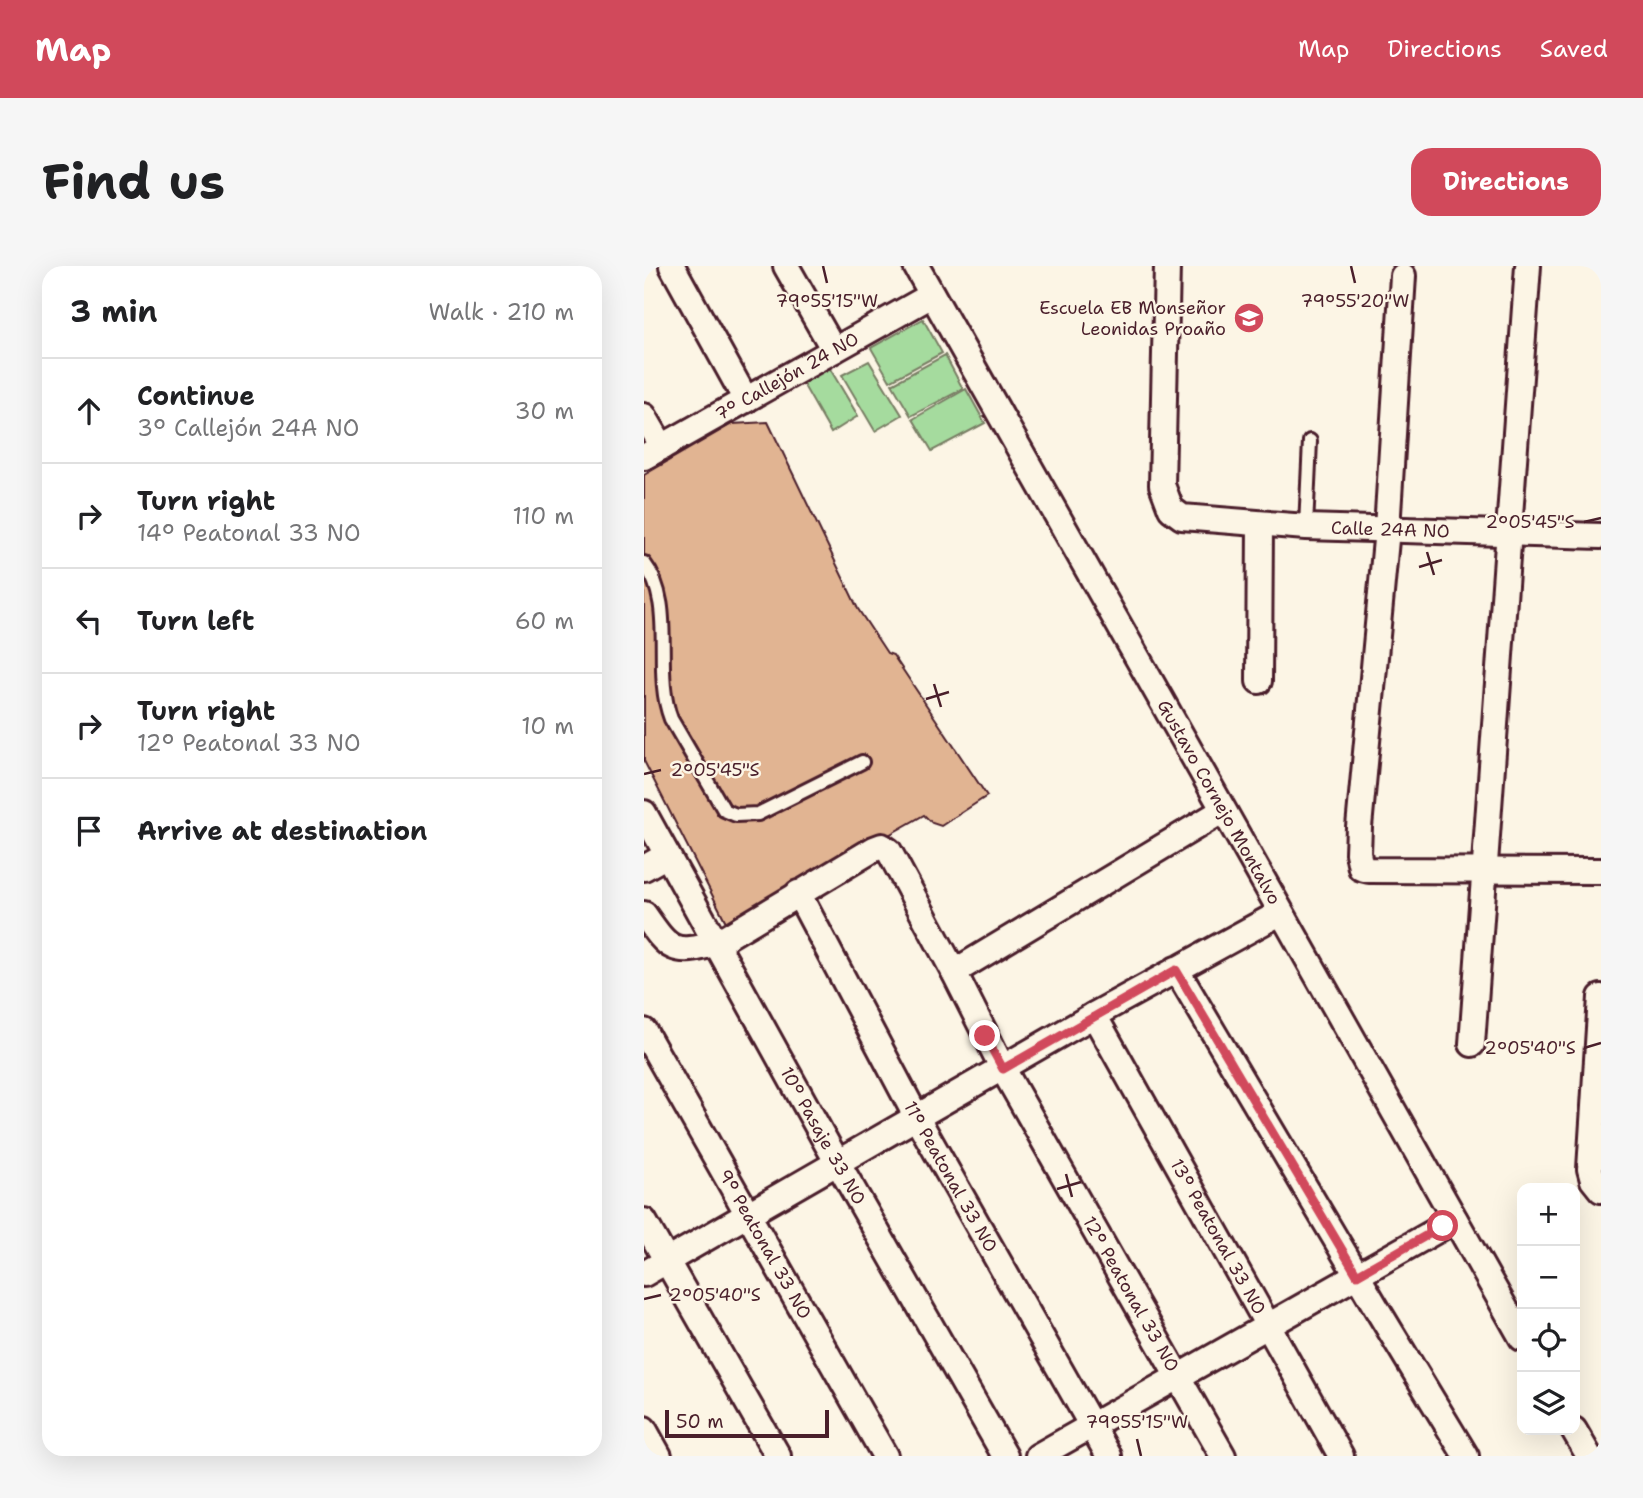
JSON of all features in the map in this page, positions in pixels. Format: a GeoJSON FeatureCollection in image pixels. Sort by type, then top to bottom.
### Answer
{"type":"FeatureCollection","features":[{"type":"Feature","properties":{"kind":"street"},"geometry":{"type":"LineString","coordinates":[[672,266],[746,400]]}},
{"type":"Feature","properties":{"kind":"street"},"geometry":{"type":"LineString","coordinates":[[786,266],[834,350]]}},
{"type":"Feature","properties":{"kind":"street","name":"Gustavo Cornejo Montalvo"},"geometry":{"type":"LineString","coordinates":[[916,266],[1517,1329]]}},
{"type":"Feature","properties":{"kind":"street","name":"Calle 24A NO"},"geometry":{"type":"LineString","coordinates":[[1167,266],[1162,485],[1171,509],[1182,517],[1306,527],[1601,536]]}},
{"type":"Feature","properties":{"kind":"street"},"geometry":{"type":"LineString","coordinates":[[1472,1044],[1528,266]]}},
{"type":"Feature","properties":{"kind":"street"},"geometry":{"type":"LineString","coordinates":[[1403,276],[1387,529],[1359,827],[1358,853],[1361,868],[1601,871]]}},
{"type":"Feature","properties":{"kind":"street","name":"7° Callejón 24 NO"},"geometry":{"type":"LineString","coordinates":[[653,452],[932,295]]}},
{"type":"Feature","properties":{"kind":"street"},"geometry":{"type":"LineString","coordinates":[[644,416],[653,452]]}},
{"type":"Feature","properties":{"kind":"street"},"geometry":{"type":"LineString","coordinates":[[1259,681],[1260,524]]}},
{"type":"Feature","properties":{"kind":"street"},"geometry":{"type":"LineString","coordinates":[[954,972],[1222,811]]}},
{"type":"Feature","properties":{"kind":"street","name":"10° Pasaje 33 NO"},"geometry":{"type":"LineString","coordinates":[[644,813],[827,1144],[1005,1456]]}},
{"type":"Feature","properties":{"kind":"street","name":"12° Peatonal 33 NO"},"geometry":{"type":"LineString","coordinates":[[797,893],[874,849],[882,846],[889,851],[1003,1069],[1223,1456]]}},
{"type":"Feature","properties":{"kind":"street"},"geometry":{"type":"LineString","coordinates":[[644,868],[667,855]]}},
{"type":"Feature","properties":{"kind":"street"},"geometry":{"type":"LineString","coordinates":[[644,914],[663,942],[679,949],[695,950],[717,943],[797,893]]}},
{"type":"Feature","properties":{"kind":"street","name":"11° Peatonal 33 NO"},"geometry":{"type":"LineString","coordinates":[[797,893],[917,1118],[1109,1456]]}},
{"type":"Feature","properties":{"kind":"street"},"geometry":{"type":"LineString","coordinates":[[644,1274],[1094,1015],[1280,913]]}},
{"type":"Feature","properties":{"kind":"street"},"geometry":{"type":"LineString","coordinates":[[1176,970],[1466,1456]]}},
{"type":"Feature","properties":{"kind":"street"},"geometry":{"type":"LineString","coordinates":[[1601,997],[1590,1169],[1593,1180],[1601,1190]]}},
{"type":"Feature","properties":{"kind":"street","name":"13° Peatonal 33 NO"},"geometry":{"type":"LineString","coordinates":[[1094,1015],[1341,1456]]}},
{"type":"Feature","properties":{"kind":"street","name":"9° Peatonal 33 NO"},"geometry":{"type":"LineString","coordinates":[[644,1031],[885,1456]]}},
{"type":"Feature","properties":{"kind":"street"},"geometry":{"type":"LineString","coordinates":[[1038,1456],[1455,1220]]}},
{"type":"Feature","properties":{"kind":"street"},"geometry":{"type":"LineString","coordinates":[[644,1221],[778,1456]]}},
{"type":"Feature","properties":{"kind":"street"},"geometry":{"type":"LineString","coordinates":[[644,1429],[659,1456]]}},
{"type":"Feature","properties":{"kind":"street"},"geometry":{"type":"LineString","coordinates":[[1577,1435],[1589,1456]]}},
{"type":"Feature","properties":{"kind":"lane"},"geometry":{"type":"LineString","coordinates":[[1306,527],[1310,441]]}},
{"type":"Feature","properties":{"kind":"lane"},"geometry":{"type":"LineString","coordinates":[[644,563],[653,574],[661,603],[665,703],[671,719],[724,810],[736,815],[758,814],[862,762]]}},
{"type":"Feature","properties":{"kind":"green space"},"geometry":{"type":"Polygon","coordinates":[[[923,319],[942,353],[890,381],[871,348],[923,319]]]}},
{"type":"Feature","properties":{"kind":"green space"},"geometry":{"type":"Polygon","coordinates":[[[945,355],[963,389],[911,416],[892,384],[945,355]]]}},
{"type":"Feature","properties":{"kind":"green space"},"geometry":{"type":"Polygon","coordinates":[[[869,361],[902,415],[875,431],[842,375],[869,361]]]}},
{"type":"Feature","properties":{"kind":"green space"},"geometry":{"type":"Polygon","coordinates":[[[826,362],[858,416],[831,433],[799,377],[826,362]]]}},
{"type":"Feature","properties":{"kind":"green space"},"geometry":{"type":"Polygon","coordinates":[[[966,389],[985,423],[932,451],[913,419],[966,389]]]}},
{"type":"Feature","properties":{"kind":"building"},"geometry":{"type":"Polygon","coordinates":[[[768,422],[858,609],[887,653],[893,655],[987,796],[941,826],[932,823],[924,815],[728,926],[644,761],[644,475],[732,424],[768,422]]]}},
{"type":"Feature","properties":{"kind":"place","name":"Escuela EB Monseñor Leonidas Proaño"},"geometry":{"type":"Point","coordinates":[1249,318]}},
{"type":"Feature","properties":{"kind":"route"},"geometry":{"type":"LineString","coordinates":[[985,1036],[1003,1069],[1176,970],[1357,1275],[1443,1226]]}}]}
